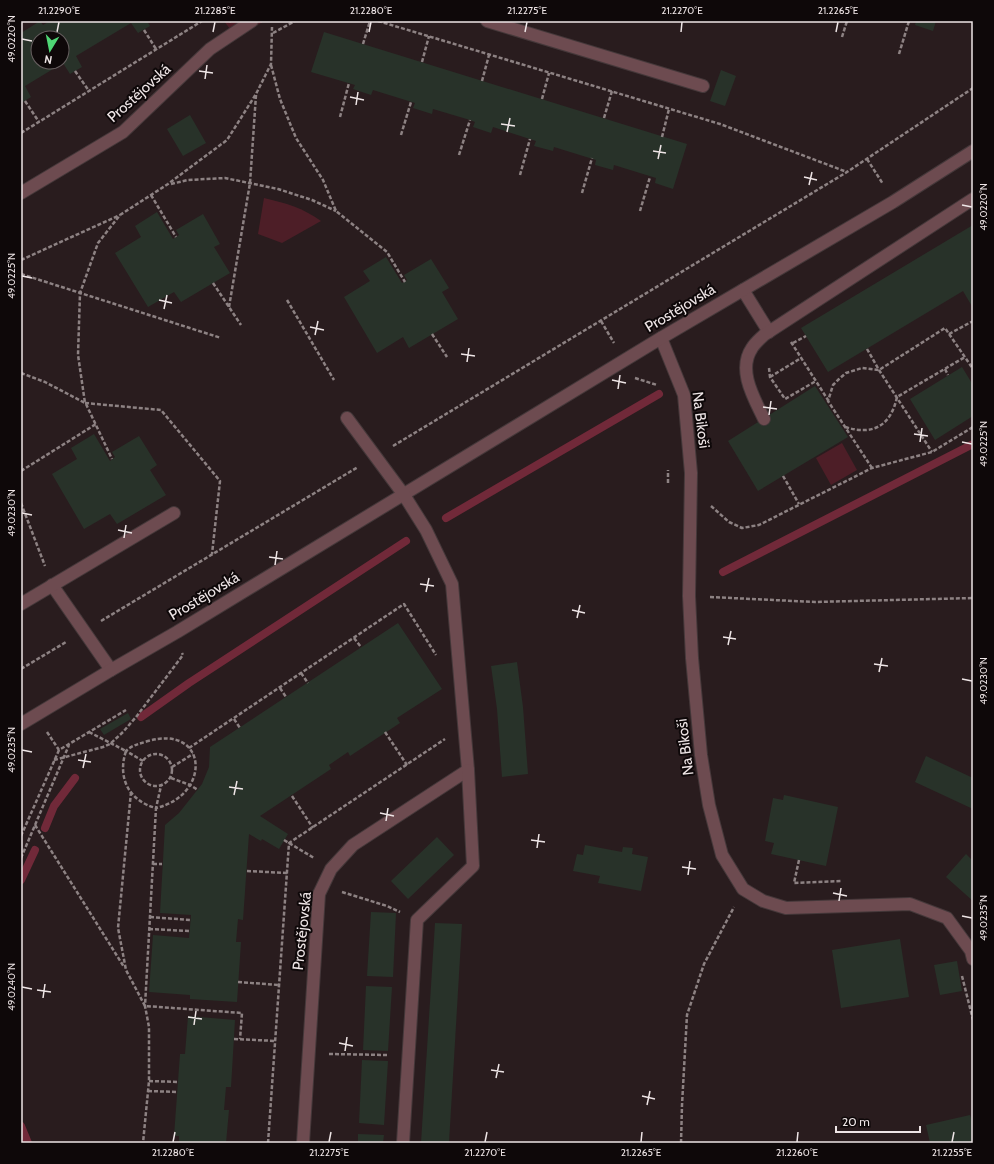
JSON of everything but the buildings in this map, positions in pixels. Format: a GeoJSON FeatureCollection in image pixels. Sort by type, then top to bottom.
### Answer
{"type":"FeatureCollection","features":[{"type":"Feature","properties":{"kind":"street","name":"Prostějovská"},"geometry":{"type":"LineString","coordinates":[[21,193],[123,132],[210,49],[252,21]]}},
{"type":"Feature","properties":{"kind":"street"},"geometry":{"type":"LineString","coordinates":[[487,21],[703,86]]}},
{"type":"Feature","properties":{"kind":"street","name":"Prostějovská"},"geometry":{"type":"LineString","coordinates":[[21,724],[404,495],[661,338],[893,202],[973,151]]}},
{"type":"Feature","properties":{"kind":"street"},"geometry":{"type":"LineString","coordinates":[[764,418],[750,390],[745,364],[751,349],[764,335],[973,199]]}},
{"type":"Feature","properties":{"kind":"street"},"geometry":{"type":"LineString","coordinates":[[743,290],[769,332]]}},
{"type":"Feature","properties":{"kind":"street","name":"Na Bikoši"},"geometry":{"type":"LineString","coordinates":[[661,338],[684,395],[691,473],[689,596],[694,680],[701,755],[709,805],[722,855],[743,889],[763,901],[786,908],[910,904],[947,918],[971,951],[973,959]]}},
{"type":"Feature","properties":{"kind":"street"},"geometry":{"type":"LineString","coordinates":[[347,418],[404,495],[426,530],[452,584],[468,770],[472,866],[416,920],[404,1143]]}},
{"type":"Feature","properties":{"kind":"street"},"geometry":{"type":"LineString","coordinates":[[21,604],[174,513]]}},
{"type":"Feature","properties":{"kind":"street"},"geometry":{"type":"LineString","coordinates":[[52,585],[111,670]]}},
{"type":"Feature","properties":{"kind":"street","name":"Prostějovská"},"geometry":{"type":"LineString","coordinates":[[303,1143],[319,894],[331,869],[353,845],[468,770]]}},
{"type":"Feature","properties":{"kind":"path"},"geometry":{"type":"LineString","coordinates":[[21,133],[202,21]]}},
{"type":"Feature","properties":{"kind":"path"},"geometry":{"type":"LineString","coordinates":[[272,21],[271,64],[280,99],[296,138],[323,180],[336,211]]}},
{"type":"Feature","properties":{"kind":"path"},"geometry":{"type":"LineString","coordinates":[[272,33],[295,21]]}},
{"type":"Feature","properties":{"kind":"path"},"geometry":{"type":"LineString","coordinates":[[364,44],[370,21]]}},
{"type":"Feature","properties":{"kind":"path"},"geometry":{"type":"LineString","coordinates":[[378,21],[720,124],[847,172]]}},
{"type":"Feature","properties":{"kind":"path"},"geometry":{"type":"LineString","coordinates":[[842,37],[847,21]]}},
{"type":"Feature","properties":{"kind":"path"},"geometry":{"type":"LineString","coordinates":[[899,54],[909,21]]}},
{"type":"Feature","properties":{"kind":"path"},"geometry":{"type":"LineString","coordinates":[[144,30],[156,49]]}},
{"type":"Feature","properties":{"kind":"path"},"geometry":{"type":"LineString","coordinates":[[422,62],[429,36]]}},
{"type":"Feature","properties":{"kind":"path"},"geometry":{"type":"LineString","coordinates":[[482,81],[489,54]]}},
{"type":"Feature","properties":{"kind":"path"},"geometry":{"type":"LineString","coordinates":[[21,260],[120,215],[168,184],[226,140],[256,94],[271,64]]}},
{"type":"Feature","properties":{"kind":"path"},"geometry":{"type":"LineString","coordinates":[[75,71],[89,91]]}},
{"type":"Feature","properties":{"kind":"path"},"geometry":{"type":"LineString","coordinates":[[542,99],[549,73]]}},
{"type":"Feature","properties":{"kind":"path"},"geometry":{"type":"LineString","coordinates":[[340,117],[349,83]]}},
{"type":"Feature","properties":{"kind":"path"},"geometry":{"type":"LineString","coordinates":[[21,670],[847,172],[973,88]]}},
{"type":"Feature","properties":{"kind":"path"},"geometry":{"type":"LineString","coordinates":[[604,118],[612,91]]}},
{"type":"Feature","properties":{"kind":"path"},"geometry":{"type":"LineString","coordinates":[[229,307],[250,183],[256,94]]}},
{"type":"Feature","properties":{"kind":"path"},"geometry":{"type":"LineString","coordinates":[[25,101],[39,122]]}},
{"type":"Feature","properties":{"kind":"path"},"geometry":{"type":"LineString","coordinates":[[401,135],[411,102]]}},
{"type":"Feature","properties":{"kind":"path"},"geometry":{"type":"LineString","coordinates":[[662,137],[669,108]]}},
{"type":"Feature","properties":{"kind":"path"},"geometry":{"type":"LineString","coordinates":[[460,155],[470,120]]}},
{"type":"Feature","properties":{"kind":"path"},"geometry":{"type":"LineString","coordinates":[[520,175],[530,139]]}},
{"type":"Feature","properties":{"kind":"path"},"geometry":{"type":"LineString","coordinates":[[582,193],[592,158]]}},
{"type":"Feature","properties":{"kind":"path"},"geometry":{"type":"LineString","coordinates":[[640,211],[650,177]]}},
{"type":"Feature","properties":{"kind":"path"},"geometry":{"type":"LineString","coordinates":[[168,184],[188,180],[226,178],[278,189],[312,200],[336,211],[387,252],[405,282]]}},
{"type":"Feature","properties":{"kind":"path"},"geometry":{"type":"LineString","coordinates":[[151,195],[176,237]]}},
{"type":"Feature","properties":{"kind":"path"},"geometry":{"type":"LineString","coordinates":[[112,459],[85,403],[78,355],[80,293],[98,243],[120,215]]}},
{"type":"Feature","properties":{"kind":"path"},"geometry":{"type":"LineString","coordinates":[[21,274],[222,338]]}},
{"type":"Feature","properties":{"kind":"path"},"geometry":{"type":"LineString","coordinates":[[213,283],[241,325]]}},
{"type":"Feature","properties":{"kind":"path"},"geometry":{"type":"LineString","coordinates":[[287,300],[334,380]]}},
{"type":"Feature","properties":{"kind":"path"},"geometry":{"type":"LineString","coordinates":[[601,321],[636,379],[656,384],[660,388]]}},
{"type":"Feature","properties":{"kind":"path"},"geometry":{"type":"LineString","coordinates":[[949,334],[973,321]]}},
{"type":"Feature","properties":{"kind":"path"},"geometry":{"type":"LineString","coordinates":[[828,400],[833,385],[846,373],[862,368],[878,370],[945,328],[973,368]]}},
{"type":"Feature","properties":{"kind":"path"},"geometry":{"type":"LineString","coordinates":[[432,334],[447,357]]}},
{"type":"Feature","properties":{"kind":"path"},"geometry":{"type":"LineString","coordinates":[[792,344],[806,336]]}},
{"type":"Feature","properties":{"kind":"path"},"geometry":{"type":"LineString","coordinates":[[789,339],[872,468]]}},
{"type":"Feature","properties":{"kind":"path"},"geometry":{"type":"LineString","coordinates":[[867,349],[878,370],[932,452]]}},
{"type":"Feature","properties":{"kind":"path"},"geometry":{"type":"LineString","coordinates":[[845,427],[863,431],[881,425],[892,413],[897,397],[965,357]]}},
{"type":"Feature","properties":{"kind":"path"},"geometry":{"type":"LineString","coordinates":[[770,377],[801,358]]}},
{"type":"Feature","properties":{"kind":"path"},"geometry":{"type":"LineString","coordinates":[[770,362],[770,377],[785,399],[816,381]]}},
{"type":"Feature","properties":{"kind":"path"},"geometry":{"type":"LineString","coordinates":[[945,369],[948,375]]}},
{"type":"Feature","properties":{"kind":"path"},"geometry":{"type":"LineString","coordinates":[[21,372],[45,382],[85,403],[161,410],[220,481],[212,554]]}},
{"type":"Feature","properties":{"kind":"path"},"geometry":{"type":"LineString","coordinates":[[21,470],[96,424]]}},
{"type":"Feature","properties":{"kind":"path"},"geometry":{"type":"LineString","coordinates":[[690,487],[730,522],[742,528],[759,525],[872,468],[932,452],[973,427]]}},
{"type":"Feature","properties":{"kind":"path"},"geometry":{"type":"LineString","coordinates":[[668,469],[668,484]]}},
{"type":"Feature","properties":{"kind":"path"},"geometry":{"type":"LineString","coordinates":[[783,476],[799,504]]}},
{"type":"Feature","properties":{"kind":"path"},"geometry":{"type":"LineString","coordinates":[[21,503],[52,585]]}},
{"type":"Feature","properties":{"kind":"path"},"geometry":{"type":"LineString","coordinates":[[689,596],[815,602],[973,598]]}},
{"type":"Feature","properties":{"kind":"path"},"geometry":{"type":"LineString","coordinates":[[189,748],[404,604],[437,656]]}},
{"type":"Feature","properties":{"kind":"path"},"geometry":{"type":"LineString","coordinates":[[54,760],[103,747],[110,744],[123,732],[183,655],[176,632]]}},
{"type":"Feature","properties":{"kind":"path"},"geometry":{"type":"LineString","coordinates":[[354,638],[361,648]]}},
{"type":"Feature","properties":{"kind":"path"},"geometry":{"type":"LineString","coordinates":[[301,673],[308,683]]}},
{"type":"Feature","properties":{"kind":"path"},"geometry":{"type":"LineString","coordinates":[[280,688],[286,697]]}},
{"type":"Feature","properties":{"kind":"path"},"geometry":{"type":"LineString","coordinates":[[21,836],[59,750],[126,710]]}},
{"type":"Feature","properties":{"kind":"path"},"geometry":{"type":"LineString","coordinates":[[35,715],[59,750]]}},
{"type":"Feature","properties":{"kind":"path"},"geometry":{"type":"LineString","coordinates":[[234,719],[240,728]]}},
{"type":"Feature","properties":{"kind":"path"},"geometry":{"type":"LineString","coordinates":[[89,732],[142,761]]}},
{"type":"Feature","properties":{"kind":"path"},"geometry":{"type":"LineString","coordinates":[[385,732],[407,765]]}},
{"type":"Feature","properties":{"kind":"path"},"geometry":{"type":"LineString","coordinates":[[155,739],[178,741],[189,748],[196,761],[190,785],[183,795],[167,806],[156,808],[144,804],[137,800],[124,780],[122,772],[126,752],[131,747],[155,739]]}},
{"type":"Feature","properties":{"kind":"path"},"geometry":{"type":"LineString","coordinates":[[21,858],[69,745]]}},
{"type":"Feature","properties":{"kind":"path"},"geometry":{"type":"LineString","coordinates":[[172,767],[193,754]]}},
{"type":"Feature","properties":{"kind":"path"},"geometry":{"type":"LineString","coordinates":[[150,755],[160,755],[168,759],[172,767],[171,778],[161,786],[152,786],[144,782],[140,774],[142,761],[150,755]]}},
{"type":"Feature","properties":{"kind":"path"},"geometry":{"type":"LineString","coordinates":[[171,778],[190,785],[198,790]]}},
{"type":"Feature","properties":{"kind":"path"},"geometry":{"type":"LineString","coordinates":[[143,1143],[149,1081],[149,1027],[145,1006],[156,808],[161,786]]}},
{"type":"Feature","properties":{"kind":"path"},"geometry":{"type":"LineString","coordinates":[[126,970],[118,928],[131,792]]}},
{"type":"Feature","properties":{"kind":"path"},"geometry":{"type":"LineString","coordinates":[[292,796],[313,828]]}},
{"type":"Feature","properties":{"kind":"path"},"geometry":{"type":"LineString","coordinates":[[35,826],[126,970],[145,1006]]}},
{"type":"Feature","properties":{"kind":"path"},"geometry":{"type":"LineString","coordinates":[[284,840],[331,869]]}},
{"type":"Feature","properties":{"kind":"path"},"geometry":{"type":"LineString","coordinates":[[799,860],[794,884],[842,881]]}},
{"type":"Feature","properties":{"kind":"path"},"geometry":{"type":"LineString","coordinates":[[153,864],[162,864]]}},
{"type":"Feature","properties":{"kind":"path"},"geometry":{"type":"LineString","coordinates":[[246,871],[287,873]]}},
{"type":"Feature","properties":{"kind":"path"},"geometry":{"type":"LineString","coordinates":[[323,886],[387,906]]}},
{"type":"Feature","properties":{"kind":"path"},"geometry":{"type":"LineString","coordinates":[[681,1143],[687,1015],[704,964],[743,889]]}},
{"type":"Feature","properties":{"kind":"path"},"geometry":{"type":"LineString","coordinates":[[150,917],[190,920]]}},
{"type":"Feature","properties":{"kind":"path"},"geometry":{"type":"LineString","coordinates":[[149,929],[190,931]]}},
{"type":"Feature","properties":{"kind":"path"},"geometry":{"type":"LineString","coordinates":[[961,970],[973,1020]]}},
{"type":"Feature","properties":{"kind":"path"},"geometry":{"type":"LineString","coordinates":[[238,982],[279,985]]}},
{"type":"Feature","properties":{"kind":"path"},"geometry":{"type":"LineString","coordinates":[[145,1006],[242,1013],[240,1039]]}},
{"type":"Feature","properties":{"kind":"path"},"geometry":{"type":"LineString","coordinates":[[234,1039],[276,1041]]}},
{"type":"Feature","properties":{"kind":"path"},"geometry":{"type":"LineString","coordinates":[[309,1053],[409,1055]]}},
{"type":"Feature","properties":{"kind":"path"},"geometry":{"type":"LineString","coordinates":[[149,1081],[178,1082]]}},
{"type":"Feature","properties":{"kind":"path"},"geometry":{"type":"LineString","coordinates":[[148,1091],[178,1092]]}},
{"type":"Feature","properties":{"kind":"shaded area"},"geometry":{"type":"Polygon","coordinates":[[[224,21],[264,21],[237,38],[224,21]]]}},
{"type":"Feature","properties":{"kind":"shaded area"},"geometry":{"type":"Polygon","coordinates":[[[264,198],[294,206],[321,221],[282,243],[258,234],[264,198]]]}},
{"type":"Feature","properties":{"kind":"shaded area"},"geometry":{"type":"Polygon","coordinates":[[[842,443],[857,470],[831,485],[816,458],[842,443]]]}},
{"type":"Feature","properties":{"kind":"waterway"},"geometry":{"type":"LineString","coordinates":[[446,518],[659,394]]}},
{"type":"Feature","properties":{"kind":"waterway"},"geometry":{"type":"LineString","coordinates":[[723,572],[973,444]]}},
{"type":"Feature","properties":{"kind":"waterway"},"geometry":{"type":"LineString","coordinates":[[141,717],[189,683],[406,541]]}},
{"type":"Feature","properties":{"kind":"waterway"},"geometry":{"type":"LineString","coordinates":[[45,828],[54,806],[75,778]]}},
{"type":"Feature","properties":{"kind":"waterway"},"geometry":{"type":"LineString","coordinates":[[21,880],[35,850]]}},
{"type":"Feature","properties":{"kind":"waterway"},"geometry":{"type":"LineString","coordinates":[[21,1126],[28,1143]]}}]}
